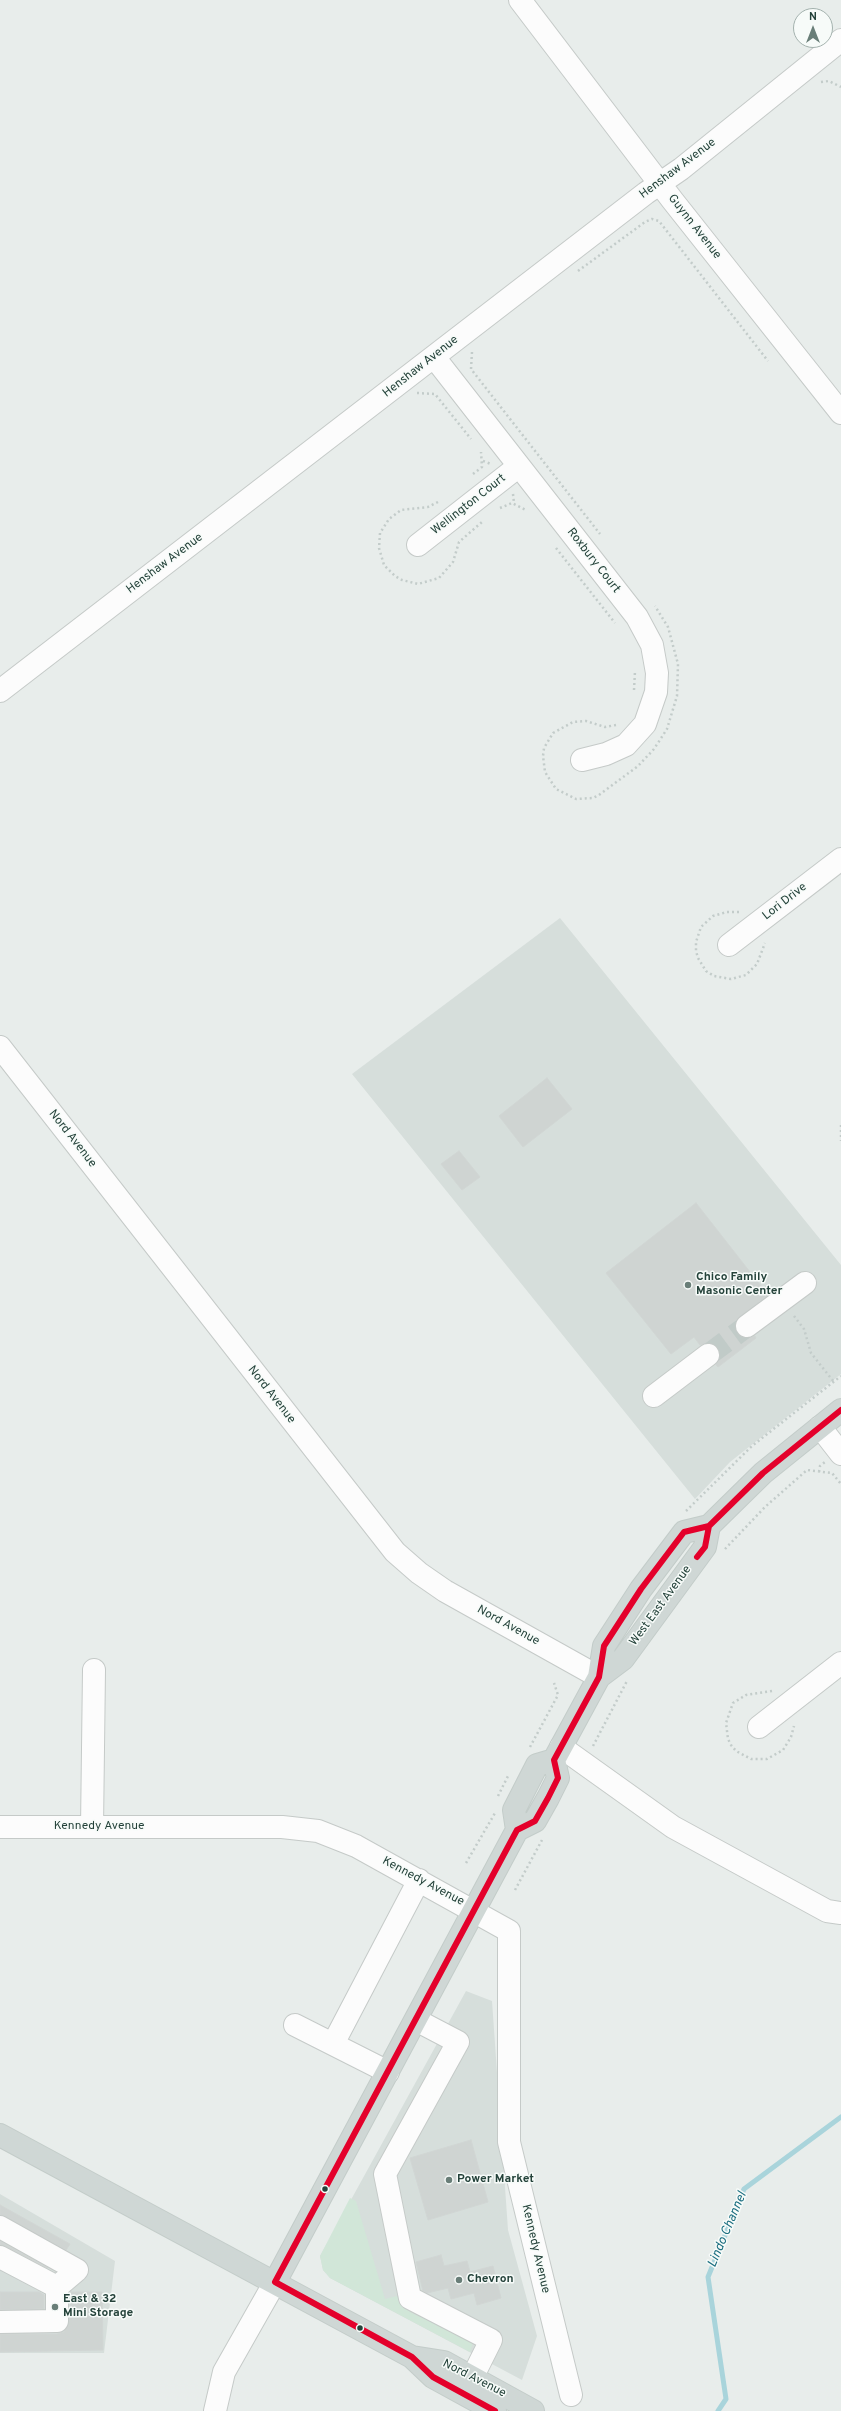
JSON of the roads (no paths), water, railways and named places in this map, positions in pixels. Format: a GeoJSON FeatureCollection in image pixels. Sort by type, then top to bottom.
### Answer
{"type":"FeatureCollection","features":[{"type":"Feature","properties":{"kind":"main road","name":"West East Avenue"},"geometry":{"type":"LineString","coordinates":[[558,1754],[599,1677],[623,1659],[705,1547],[709,1526],[763,1473],[841,1410]]}},
{"type":"Feature","properties":{"kind":"main road"},"geometry":{"type":"LineString","coordinates":[[275,2282],[517,1830],[514,1810],[537,1765],[558,1754]]}},
{"type":"Feature","properties":{"kind":"main road","name":"Nord Avenue"},"geometry":{"type":"LineString","coordinates":[[0,2135],[412,2357],[433,2377],[495,2411]]}},
{"type":"Feature","properties":{"kind":"main road","name":"Nord Avenue"},"geometry":{"type":"LineString","coordinates":[[412,2357],[444,2362],[473,2376],[533,2411]]}},
{"type":"Feature","properties":{"kind":"street","name":"Guynn Avenue"},"geometry":{"type":"LineString","coordinates":[[520,0],[660,183],[841,413]]}},
{"type":"Feature","properties":{"kind":"street","name":"Henshaw Avenue"},"geometry":{"type":"LineString","coordinates":[[0,691],[660,183],[838,49]]}},
{"type":"Feature","properties":{"kind":"street","name":"Roxbury Court"},"geometry":{"type":"LineString","coordinates":[[434,357],[637,617],[646,631],[656,659],[657,673],[652,708],[637,735],[626,746],[582,760]]}},
{"type":"Feature","properties":{"kind":"street","name":"Wellington Court"},"geometry":{"type":"LineString","coordinates":[[418,545],[519,466]]}},
{"type":"Feature","properties":{"kind":"street","name":"Lori Drive"},"geometry":{"type":"LineString","coordinates":[[729,945],[841,859]]}},
{"type":"Feature","properties":{"kind":"street","name":"Nord Avenue"},"geometry":{"type":"LineString","coordinates":[[0,1048],[395,1552],[419,1574],[445,1591],[599,1677]]}},
{"type":"Feature","properties":{"kind":"street"},"geometry":{"type":"LineString","coordinates":[[747,1326],[805,1283]]}},
{"type":"Feature","properties":{"kind":"street"},"geometry":{"type":"LineString","coordinates":[[654,1396],[708,1355]]}},
{"type":"Feature","properties":{"kind":"street"},"geometry":{"type":"LineString","coordinates":[[820,1426],[841,1454]]}},
{"type":"Feature","properties":{"kind":"street"},"geometry":{"type":"LineString","coordinates":[[759,1727],[841,1663]]}},
{"type":"Feature","properties":{"kind":"street"},"geometry":{"type":"LineString","coordinates":[[92,1827],[94,1670]]}},
{"type":"Feature","properties":{"kind":"street"},"geometry":{"type":"LineString","coordinates":[[558,1754],[583,1764],[673,1827],[827,1911],[841,1913]]}},
{"type":"Feature","properties":{"kind":"street","name":"Kennedy Avenue"},"geometry":{"type":"LineString","coordinates":[[0,1827],[282,1827],[318,1831],[356,1846],[475,1910],[509,1931],[509,2142],[571,2395]]}},
{"type":"Feature","properties":{"kind":"street"},"geometry":{"type":"LineString","coordinates":[[333,2044],[419,1880]]}},
{"type":"Feature","properties":{"kind":"street"},"geometry":{"type":"LineString","coordinates":[[416,2020],[458,2042],[385,2174],[410,2298],[491,2340],[473,2376]]}},
{"type":"Feature","properties":{"kind":"street"},"geometry":{"type":"LineString","coordinates":[[295,2025],[388,2072]]}},
{"type":"Feature","properties":{"kind":"street"},"geometry":{"type":"LineString","coordinates":[[0,2227],[77,2270],[57,2287],[57,2321],[0,2322]]}},
{"type":"Feature","properties":{"kind":"street"},"geometry":{"type":"LineString","coordinates":[[0,2257],[57,2287]]}},
{"type":"Feature","properties":{"kind":"street"},"geometry":{"type":"LineString","coordinates":[[215,2411],[224,2372],[275,2282]]}},
{"type":"Feature","properties":{"kind":"waterway","name":"Lindo Channel"},"geometry":{"type":"LineString","coordinates":[[718,2411],[726,2399],[708,2277],[744,2189],[841,2117]]}},
{"type":"Feature","properties":{"kind":"tunnel"},"geometry":{"type":"LineString","coordinates":[[708,1355],[747,1326]]}},
{"type":"Feature","properties":{"kind":"place","name":"Chico Family Masonic Center"},"geometry":{"type":"Point","coordinates":[688,1285]}},
{"type":"Feature","properties":{"kind":"place","name":"Power Market"},"geometry":{"type":"Point","coordinates":[449,2180]}},
{"type":"Feature","properties":{"kind":"place","name":"Chevron"},"geometry":{"type":"Point","coordinates":[459,2280]}},
{"type":"Feature","properties":{"kind":"place","name":"East & 32 Mini Storage"},"geometry":{"type":"Point","coordinates":[55,2307]}}]}
